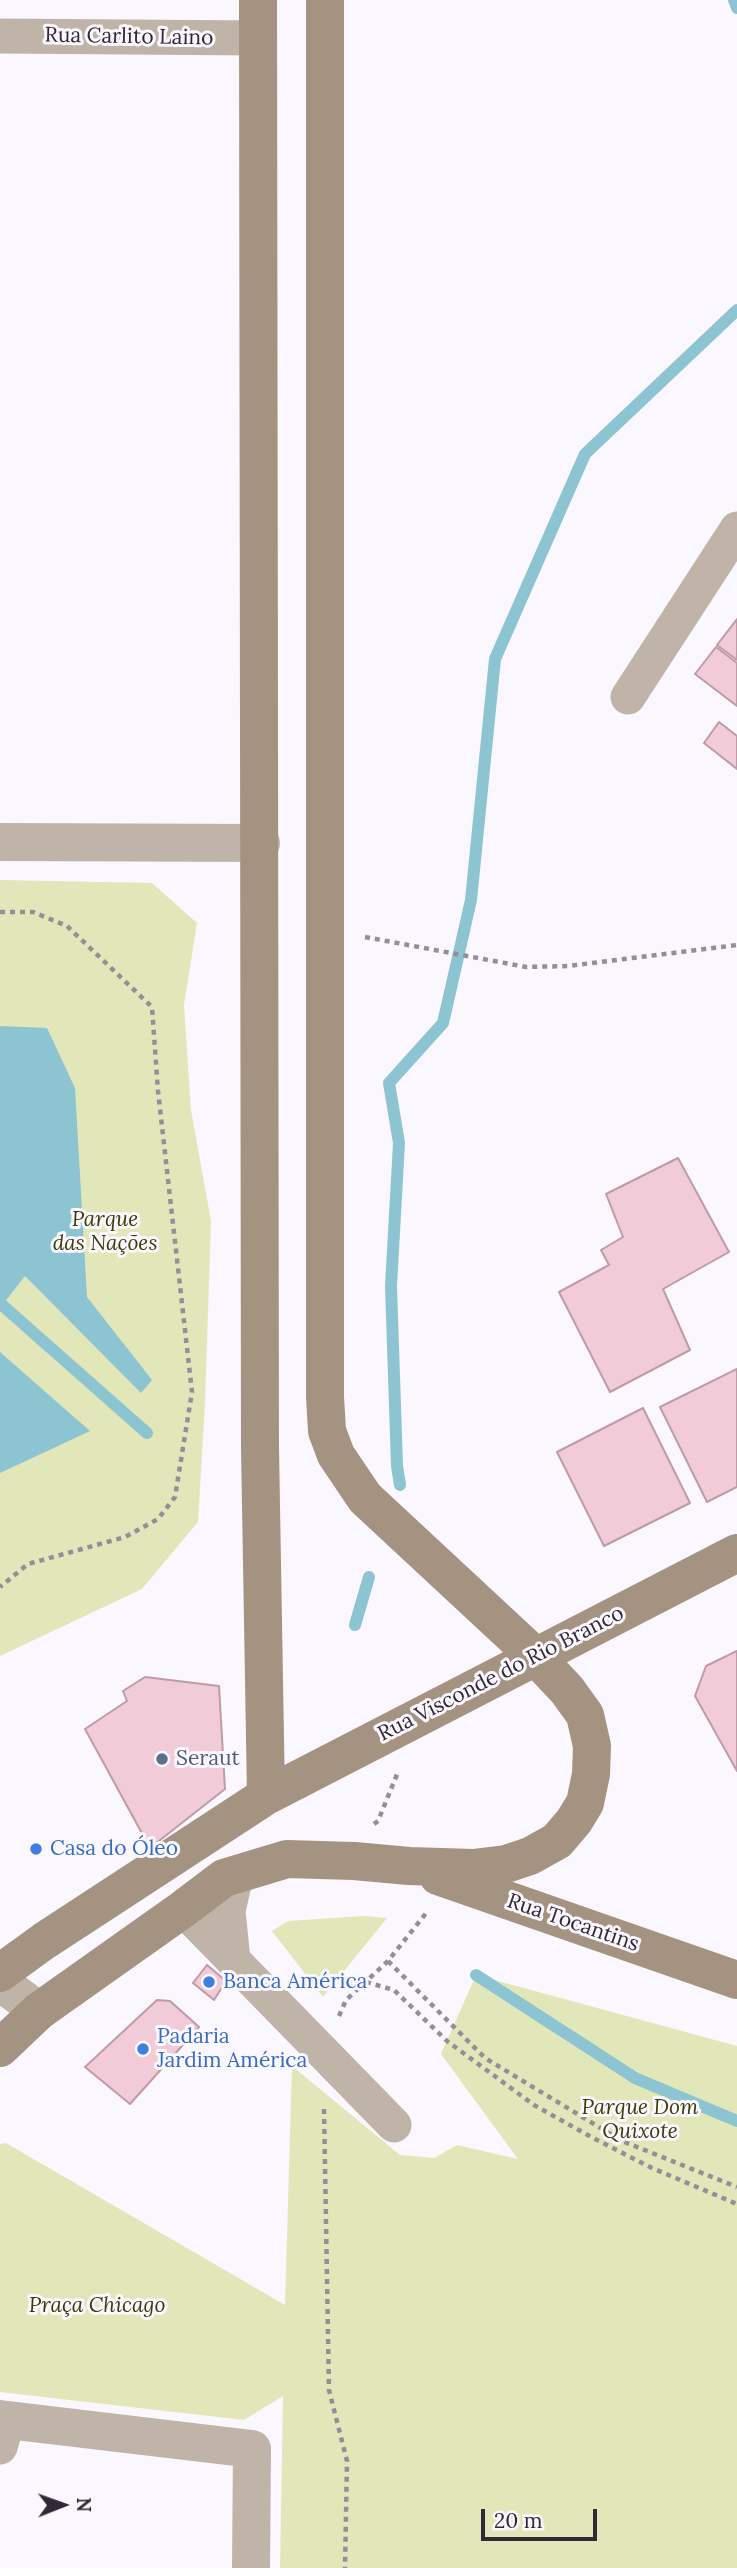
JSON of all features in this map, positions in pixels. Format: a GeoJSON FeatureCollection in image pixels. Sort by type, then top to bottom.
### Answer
{"type":"FeatureCollection","features":[{"type":"Feature","properties":{"kind":"main road"},"geometry":{"type":"LineString","coordinates":[[258,0],[260,1447],[266,1796]]}},
{"type":"Feature","properties":{"kind":"main road"},"geometry":{"type":"LineString","coordinates":[[0,2048],[39,2011],[224,1878],[287,1859],[409,1867],[473,1868],[506,1864],[530,1856],[557,1842],[575,1821],[585,1802],[591,1773],[592,1746],[585,1715],[567,1689],[365,1497],[336,1455],[327,1431],[326,0]]}},
{"type":"Feature","properties":{"kind":"main road","name":"Rua Visconde do Rio Branco"},"geometry":{"type":"LineString","coordinates":[[0,1973],[44,1941],[266,1796],[737,1553]]}},
{"type":"Feature","properties":{"kind":"main road","name":"Rua Tocantins"},"geometry":{"type":"LineString","coordinates":[[409,1867],[737,1980]]}},
{"type":"Feature","properties":{"kind":"street","name":"Rua Carlito Laino"},"geometry":{"type":"LineString","coordinates":[[0,36],[258,38]]}},
{"type":"Feature","properties":{"kind":"street"},"geometry":{"type":"LineString","coordinates":[[628,697],[737,529]]}},
{"type":"Feature","properties":{"kind":"street"},"geometry":{"type":"LineString","coordinates":[[0,842],[261,843]]}},
{"type":"Feature","properties":{"kind":"street"},"geometry":{"type":"LineString","coordinates":[[233,1960],[228,1911],[234,1884],[241,1873]]}},
{"type":"Feature","properties":{"kind":"street"},"geometry":{"type":"LineString","coordinates":[[183,1909],[394,2125]]}},
{"type":"Feature","properties":{"kind":"street"},"geometry":{"type":"LineString","coordinates":[[0,1982],[39,2011]]}},
{"type":"Feature","properties":{"kind":"street"},"geometry":{"type":"LineString","coordinates":[[3,2429],[252,2449],[251,2568]]}},
{"type":"Feature","properties":{"kind":"path"},"geometry":{"type":"LineString","coordinates":[[0,912],[33,912],[67,926],[152,1007],[158,1091],[192,1392],[175,1497],[158,1520],[125,1536],[28,1564],[0,1587]]}},
{"type":"Feature","properties":{"kind":"path"},"geometry":{"type":"LineString","coordinates":[[353,935],[526,967],[568,966],[737,945]]}},
{"type":"Feature","properties":{"kind":"path"},"geometry":{"type":"LineString","coordinates":[[361,1862],[360,1831],[379,1821],[407,1751],[401,1726]]}},
{"type":"Feature","properties":{"kind":"path"},"geometry":{"type":"LineString","coordinates":[[345,2568],[347,2461],[329,2390],[324,2053],[346,2000],[388,1961],[427,1912]]}},
{"type":"Feature","properties":{"kind":"path"},"geometry":{"type":"LineString","coordinates":[[388,1961],[485,2058],[622,2141],[737,2187]]}},
{"type":"Feature","properties":{"kind":"path"},"geometry":{"type":"LineString","coordinates":[[365,1982],[394,1990],[447,2041],[534,2105],[652,2168],[737,2204]]}},
{"type":"Feature","properties":{"kind":"green space","name":"Parque das Nações"},"geometry":{"type":"Polygon","coordinates":[[[0,880],[152,883],[197,923],[184,1005],[191,1110],[211,1221],[198,1522],[142,1589],[0,1656],[0,880]]]}},
{"type":"Feature","properties":{"kind":"green space"},"geometry":{"type":"Polygon","coordinates":[[[364,1916],[387,1918],[323,1997],[272,1931],[288,1921],[364,1916]]]}},
{"type":"Feature","properties":{"kind":"green space"},"geometry":{"type":"Polygon","coordinates":[[[476,1975],[737,2046],[737,2568],[280,2568],[283,2396],[244,2420],[0,2392],[0,2144],[6,2143],[285,2305],[292,2066],[400,2155],[434,2158],[457,2145],[518,2159],[441,2054],[476,1975]]]}},
{"type":"Feature","properties":{"kind":"water"},"geometry":{"type":"Polygon","coordinates":[[[0,1026],[47,1028],[75,1088],[87,1297],[152,1380],[141,1393],[25,1276],[0,1308],[0,1026]]]}},
{"type":"Feature","properties":{"kind":"water"},"geometry":{"type":"Polygon","coordinates":[[[0,1352],[90,1431],[0,1473],[0,1352]]]}},
{"type":"Feature","properties":{"kind":"building"},"geometry":{"type":"Polygon","coordinates":[[[737,619],[737,660],[717,645],[737,619]]]}},
{"type":"Feature","properties":{"kind":"building"},"geometry":{"type":"Polygon","coordinates":[[[716,647],[737,663],[737,706],[695,674],[716,647]]]}},
{"type":"Feature","properties":{"kind":"building"},"geometry":{"type":"Polygon","coordinates":[[[719,722],[737,736],[737,769],[704,743],[719,722]]]}},
{"type":"Feature","properties":{"kind":"building"},"geometry":{"type":"Polygon","coordinates":[[[678,1158],[729,1252],[663,1289],[690,1350],[610,1392],[559,1292],[609,1265],[601,1250],[623,1237],[606,1194],[678,1158]]]}},
{"type":"Feature","properties":{"kind":"building"},"geometry":{"type":"Polygon","coordinates":[[[737,1369],[737,1487],[707,1502],[660,1407],[737,1369]]]}},
{"type":"Feature","properties":{"kind":"building"},"geometry":{"type":"Polygon","coordinates":[[[643,1408],[690,1503],[604,1546],[557,1452],[643,1408]]]}},
{"type":"Feature","properties":{"kind":"building"},"geometry":{"type":"Polygon","coordinates":[[[737,1651],[737,1771],[695,1696],[706,1666],[737,1651]]]}},
{"type":"Feature","properties":{"kind":"building","name":"Seraut"},"geometry":{"type":"Polygon","coordinates":[[[145,1677],[219,1686],[225,1789],[150,1848],[85,1729],[127,1701],[123,1691],[145,1677]]]}},
{"type":"Feature","properties":{"kind":"building","name":"Banca América"},"geometry":{"type":"Polygon","coordinates":[[[207,1965],[226,1981],[214,2000],[193,1983],[207,1965]]]}},
{"type":"Feature","properties":{"kind":"building"},"geometry":{"type":"Polygon","coordinates":[[[157,2000],[170,2001],[199,2027],[130,2104],[85,2067],[157,2000]]]}},
{"type":"Feature","properties":{"kind":"waterway"},"geometry":{"type":"LineString","coordinates":[[734,0],[737,8]]}},
{"type":"Feature","properties":{"kind":"waterway"},"geometry":{"type":"LineString","coordinates":[[400,1485],[397,1466],[391,1286],[399,1143],[389,1083],[443,1023],[471,900],[495,659],[585,454],[737,310]]}},
{"type":"Feature","properties":{"kind":"waterway"},"geometry":{"type":"LineString","coordinates":[[2,1305],[147,1433]]}},
{"type":"Feature","properties":{"kind":"waterway"},"geometry":{"type":"LineString","coordinates":[[355,1625],[369,1577]]}},
{"type":"Feature","properties":{"kind":"waterway"},"geometry":{"type":"LineString","coordinates":[[476,1975],[635,2078],[737,2121]]}},
{"type":"Feature","properties":{"kind":"place","name":"Seraut"},"geometry":{"type":"Point","coordinates":[162,1759]}},
{"type":"Feature","properties":{"kind":"place","name":"Casa do Óleo"},"geometry":{"type":"Point","coordinates":[36,1849]}},
{"type":"Feature","properties":{"kind":"place","name":"Banca América"},"geometry":{"type":"Point","coordinates":[209,1982]}},
{"type":"Feature","properties":{"kind":"place","name":"Padaria Jardim América"},"geometry":{"type":"Point","coordinates":[143,2049]}},
{"type":"Feature","properties":{"kind":"park label","name":"Parque Dom Quixote"},"geometry":{"type":"Point","coordinates":[640,2120]}},
{"type":"Feature","properties":{"kind":"park label","name":"Praça Chicago"},"geometry":{"type":"Point","coordinates":[97,2306]}}]}
